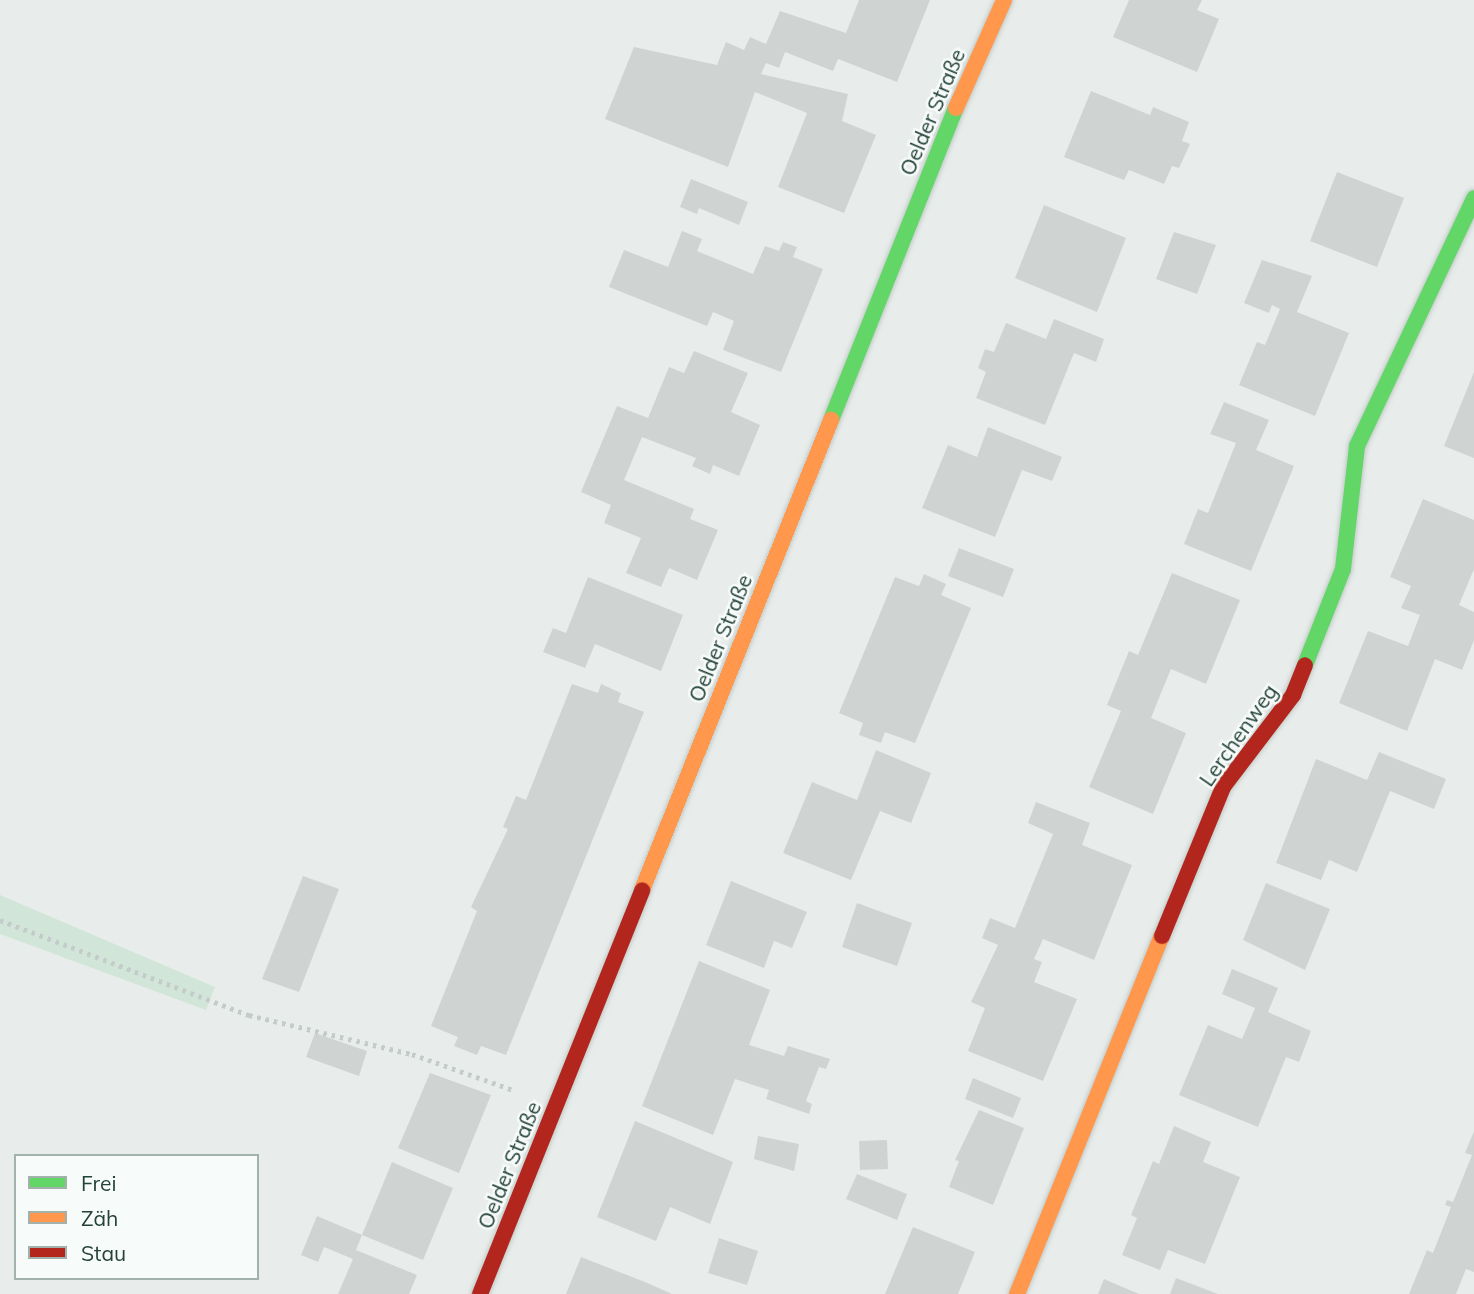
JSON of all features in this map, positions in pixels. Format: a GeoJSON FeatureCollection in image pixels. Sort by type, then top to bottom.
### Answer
{"type":"FeatureCollection","features":[{"type":"Feature","properties":{"kind":"street","name":"Oelder Straße"},"geometry":{"type":"LineString","coordinates":[[480,1294],[965,83],[1004,0]]}},
{"type":"Feature","properties":{"kind":"street","name":"Lerchenweg"},"geometry":{"type":"LineString","coordinates":[[1017,1294],[1223,787],[1293,695],[1343,569],[1357,446],[1474,198]]}},
{"type":"Feature","properties":{"kind":"path"},"geometry":{"type":"LineString","coordinates":[[0,920],[249,1015],[412,1054],[555,1105]]}},
{"type":"Feature","properties":{"kind":"green space"},"geometry":{"type":"Polygon","coordinates":[[[0,895],[215,987],[206,1010],[0,934],[0,895]]]}},
{"type":"Feature","properties":{"kind":"building"},"geometry":{"type":"Polygon","coordinates":[[[859,0],[930,0],[897,82],[838,59],[833,71],[785,52],[779,68],[766,63],[761,74],[848,94],[842,121],[876,135],[844,213],[778,187],[807,113],[755,92],[728,167],[605,119],[634,47],[717,65],[726,42],[744,50],[750,37],[766,44],[780,11],[846,33],[859,0]]]}},
{"type":"Feature","properties":{"kind":"building"},"geometry":{"type":"Polygon","coordinates":[[[1129,0],[1202,0],[1197,10],[1219,19],[1197,72],[1113,37],[1129,0]]]}},
{"type":"Feature","properties":{"kind":"building"},"geometry":{"type":"Polygon","coordinates":[[[1091,91],[1150,115],[1153,107],[1189,122],[1182,141],[1190,144],[1179,168],[1172,166],[1164,184],[1129,170],[1124,180],[1064,157],[1091,91]]]}},
{"type":"Feature","properties":{"kind":"building"},"geometry":{"type":"Polygon","coordinates":[[[1337,172],[1404,198],[1377,267],[1310,241],[1337,172]]]}},
{"type":"Feature","properties":{"kind":"building"},"geometry":{"type":"Polygon","coordinates":[[[691,179],[748,202],[739,225],[699,208],[697,214],[680,207],[691,179]]]}},
{"type":"Feature","properties":{"kind":"building"},"geometry":{"type":"Polygon","coordinates":[[[1044,205],[1126,238],[1097,312],[1015,278],[1044,205]]]}},
{"type":"Feature","properties":{"kind":"building"},"geometry":{"type":"Polygon","coordinates":[[[682,231],[702,239],[697,251],[753,274],[765,246],[779,251],[783,242],[797,247],[793,257],[823,269],[781,372],[723,350],[734,321],[713,312],[707,326],[609,287],[624,250],[668,267],[682,231]]]}},
{"type":"Feature","properties":{"kind":"building"},"geometry":{"type":"Polygon","coordinates":[[[1174,232],[1216,245],[1197,294],[1156,279],[1174,232]]]}},
{"type":"Feature","properties":{"kind":"building"},"geometry":{"type":"Polygon","coordinates":[[[1262,260],[1312,276],[1297,312],[1349,333],[1315,416],[1239,385],[1257,342],[1265,345],[1280,309],[1272,305],[1269,313],[1244,303],[1262,260]]]}},
{"type":"Feature","properties":{"kind":"building"},"geometry":{"type":"Polygon","coordinates":[[[1054,319],[1104,339],[1096,362],[1074,353],[1045,425],[976,398],[986,372],[978,368],[985,349],[994,352],[1006,323],[1046,339],[1054,319]]]}},
{"type":"Feature","properties":{"kind":"building"},"geometry":{"type":"Polygon","coordinates":[[[694,351],[748,373],[731,412],[760,425],[739,476],[713,465],[710,474],[692,466],[696,458],[642,437],[624,480],[694,509],[690,519],[718,530],[697,580],[669,568],[661,587],[626,573],[641,538],[604,523],[611,505],[581,492],[617,406],[648,418],[669,367],[684,373],[694,351]]]}},
{"type":"Feature","properties":{"kind":"building"},"geometry":{"type":"Polygon","coordinates":[[[1474,372],[1474,458],[1444,446],[1474,372]]]}},
{"type":"Feature","properties":{"kind":"building"},"geometry":{"type":"Polygon","coordinates":[[[1224,402],[1269,420],[1256,450],[1294,466],[1251,571],[1184,544],[1198,509],[1208,513],[1236,443],[1210,434],[1224,402]]]}},
{"type":"Feature","properties":{"kind":"building"},"geometry":{"type":"Polygon","coordinates":[[[988,427],[1062,457],[1052,481],[1022,470],[995,537],[922,508],[948,445],[977,457],[988,427]]]}},
{"type":"Feature","properties":{"kind":"building"},"geometry":{"type":"Polygon","coordinates":[[[1423,499],[1474,520],[1474,569],[1459,605],[1474,612],[1474,640],[1462,670],[1435,659],[1407,731],[1339,703],[1368,631],[1408,646],[1420,615],[1401,608],[1411,586],[1390,577],[1423,499]]]}},
{"type":"Feature","properties":{"kind":"building"},"geometry":{"type":"Polygon","coordinates":[[[959,548],[1014,569],[1003,597],[948,576],[959,548]]]}},
{"type":"Feature","properties":{"kind":"building"},"geometry":{"type":"Polygon","coordinates":[[[1172,573],[1240,600],[1206,684],[1171,669],[1161,693],[1151,718],[1186,733],[1153,814],[1089,787],[1121,711],[1107,705],[1129,651],[1138,655],[1172,573]]]}},
{"type":"Feature","properties":{"kind":"building"},"geometry":{"type":"Polygon","coordinates":[[[924,574],[946,584],[941,595],[971,608],[915,743],[885,732],[881,743],[859,735],[863,723],[839,713],[895,577],[919,586],[924,574]]]}},
{"type":"Feature","properties":{"kind":"building"},"geometry":{"type":"Polygon","coordinates":[[[588,577],[683,615],[661,671],[595,644],[585,668],[543,652],[553,628],[566,633],[588,577]]]}},
{"type":"Feature","properties":{"kind":"building"},"geometry":{"type":"Polygon","coordinates":[[[572,684],[598,693],[601,684],[621,693],[618,702],[644,712],[506,1055],[481,1046],[477,1055],[454,1046],[458,1037],[431,1026],[477,911],[471,907],[508,829],[503,827],[516,796],[526,800],[572,684]]]}},
{"type":"Feature","properties":{"kind":"building"},"geometry":{"type":"Polygon","coordinates":[[[876,750],[931,773],[911,823],[880,811],[851,880],[783,853],[812,782],[857,800],[876,750]]]}},
{"type":"Feature","properties":{"kind":"building"},"geometry":{"type":"Polygon","coordinates":[[[1379,752],[1446,779],[1434,809],[1390,791],[1357,872],[1329,860],[1321,880],[1276,863],[1316,759],[1367,780],[1379,752]]]}},
{"type":"Feature","properties":{"kind":"building"},"geometry":{"type":"Polygon","coordinates":[[[1036,802],[1090,823],[1082,845],[1132,865],[1094,960],[1043,939],[1034,959],[1042,962],[1034,982],[1077,999],[1043,1081],[968,1051],[985,1008],[971,1002],[998,945],[982,938],[990,918],[1015,928],[1053,834],[1028,823],[1036,802]]]}},
{"type":"Feature","properties":{"kind":"building"},"geometry":{"type":"Polygon","coordinates":[[[303,876],[339,889],[299,992],[262,979],[303,876]]]}},
{"type":"Feature","properties":{"kind":"building"},"geometry":{"type":"Polygon","coordinates":[[[731,881],[807,912],[792,948],[774,941],[764,968],[706,945],[731,881]]]}},
{"type":"Feature","properties":{"kind":"building"},"geometry":{"type":"Polygon","coordinates":[[[1266,883],[1330,909],[1305,970],[1243,940],[1266,883]]]}},
{"type":"Feature","properties":{"kind":"building"},"geometry":{"type":"Polygon","coordinates":[[[857,903],[912,923],[897,966],[842,947],[857,903]]]}},
{"type":"Feature","properties":{"kind":"building"},"geometry":{"type":"Polygon","coordinates":[[[699,961],[770,990],[749,1045],[784,1056],[788,1046],[830,1059],[826,1069],[819,1067],[806,1101],[812,1104],[809,1114],[766,1099],[769,1090],[735,1079],[713,1135],[642,1106],[699,961]]]}},
{"type":"Feature","properties":{"kind":"building"},"geometry":{"type":"Polygon","coordinates":[[[1232,969],[1278,988],[1268,1012],[1311,1031],[1299,1062],[1286,1057],[1258,1127],[1179,1095],[1208,1025],[1242,1039],[1255,1008],[1222,994],[1232,969]]]}},
{"type":"Feature","properties":{"kind":"building"},"geometry":{"type":"Polygon","coordinates":[[[315,1033],[367,1051],[359,1076],[306,1057],[315,1033]]]}},
{"type":"Feature","properties":{"kind":"building"},"geometry":{"type":"Polygon","coordinates":[[[430,1073],[491,1095],[459,1173],[398,1148],[430,1073]]]}},
{"type":"Feature","properties":{"kind":"building"},"geometry":{"type":"Polygon","coordinates":[[[973,1078],[1021,1098],[1013,1118],[965,1099],[973,1078]]]}},
{"type":"Feature","properties":{"kind":"building"},"geometry":{"type":"Polygon","coordinates":[[[979,1110],[1024,1128],[993,1205],[949,1187],[959,1161],[955,1160],[979,1110]]]}},
{"type":"Feature","properties":{"kind":"building"},"geometry":{"type":"Polygon","coordinates":[[[635,1121],[733,1162],[710,1224],[670,1207],[656,1241],[597,1217],[635,1121]]]}},
{"type":"Feature","properties":{"kind":"building"},"geometry":{"type":"Polygon","coordinates":[[[1174,1126],[1211,1142],[1203,1162],[1240,1177],[1205,1264],[1168,1250],[1160,1270],[1122,1255],[1137,1218],[1131,1215],[1153,1161],[1159,1164],[1174,1126]]]}},
{"type":"Feature","properties":{"kind":"building"},"geometry":{"type":"Polygon","coordinates":[[[1474,1131],[1474,1272],[1466,1269],[1456,1294],[1409,1294],[1427,1250],[1433,1253],[1451,1207],[1445,1205],[1447,1200],[1453,1202],[1472,1155],[1465,1153],[1474,1131]]]}},
{"type":"Feature","properties":{"kind":"building"},"geometry":{"type":"Polygon","coordinates":[[[758,1136],[799,1144],[794,1171],[754,1159],[758,1136]]]}},
{"type":"Feature","properties":{"kind":"building"},"geometry":{"type":"Polygon","coordinates":[[[887,1140],[888,1169],[860,1170],[859,1141],[887,1140]]]}},
{"type":"Feature","properties":{"kind":"building"},"geometry":{"type":"Polygon","coordinates":[[[392,1162],[453,1188],[423,1260],[362,1235],[392,1162]]]}},
{"type":"Feature","properties":{"kind":"building"},"geometry":{"type":"Polygon","coordinates":[[[857,1174],[907,1194],[897,1220],[846,1199],[857,1174]]]}},
{"type":"Feature","properties":{"kind":"building"},"geometry":{"type":"Polygon","coordinates":[[[317,1216],[362,1235],[356,1250],[417,1275],[409,1294],[338,1294],[353,1259],[324,1247],[318,1262],[301,1255],[317,1216]]]}},
{"type":"Feature","properties":{"kind":"building"},"geometry":{"type":"Polygon","coordinates":[[[913,1227],[975,1252],[958,1294],[885,1294],[913,1227]]]}},
{"type":"Feature","properties":{"kind":"building"},"geometry":{"type":"Polygon","coordinates":[[[719,1238],[758,1251],[747,1285],[708,1273],[719,1238]]]}},
{"type":"Feature","properties":{"kind":"building"},"geometry":{"type":"Polygon","coordinates":[[[581,1257],[645,1282],[672,1294],[566,1294],[581,1257]]]}},
{"type":"Feature","properties":{"kind":"building"},"geometry":{"type":"Polygon","coordinates":[[[1176,1278],[1218,1294],[1170,1294],[1176,1278]]]}},
{"type":"Feature","properties":{"kind":"building"},"geometry":{"type":"Polygon","coordinates":[[[1104,1279],[1139,1294],[1098,1294],[1104,1279]]]}},
{"type":"Feature","properties":{"kind":"traffic: fast"},"geometry":{"type":"LineString","coordinates":[[831,420],[956,108]]}},
{"type":"Feature","properties":{"kind":"traffic: fast"},"geometry":{"type":"LineString","coordinates":[[1305,665],[1343,569],[1357,446],[1474,198]]}},
{"type":"Feature","properties":{"kind":"traffic: slow"},"geometry":{"type":"LineString","coordinates":[[956,108],[1004,0]]}},
{"type":"Feature","properties":{"kind":"traffic: slow"},"geometry":{"type":"LineString","coordinates":[[642,890],[831,420]]}},
{"type":"Feature","properties":{"kind":"traffic: slow"},"geometry":{"type":"LineString","coordinates":[[1017,1294],[1162,936]]}},
{"type":"Feature","properties":{"kind":"traffic: jam"},"geometry":{"type":"LineString","coordinates":[[1162,936],[1223,787],[1293,695],[1305,665]]}},
{"type":"Feature","properties":{"kind":"traffic: jam"},"geometry":{"type":"LineString","coordinates":[[480,1294],[642,890]]}}]}
